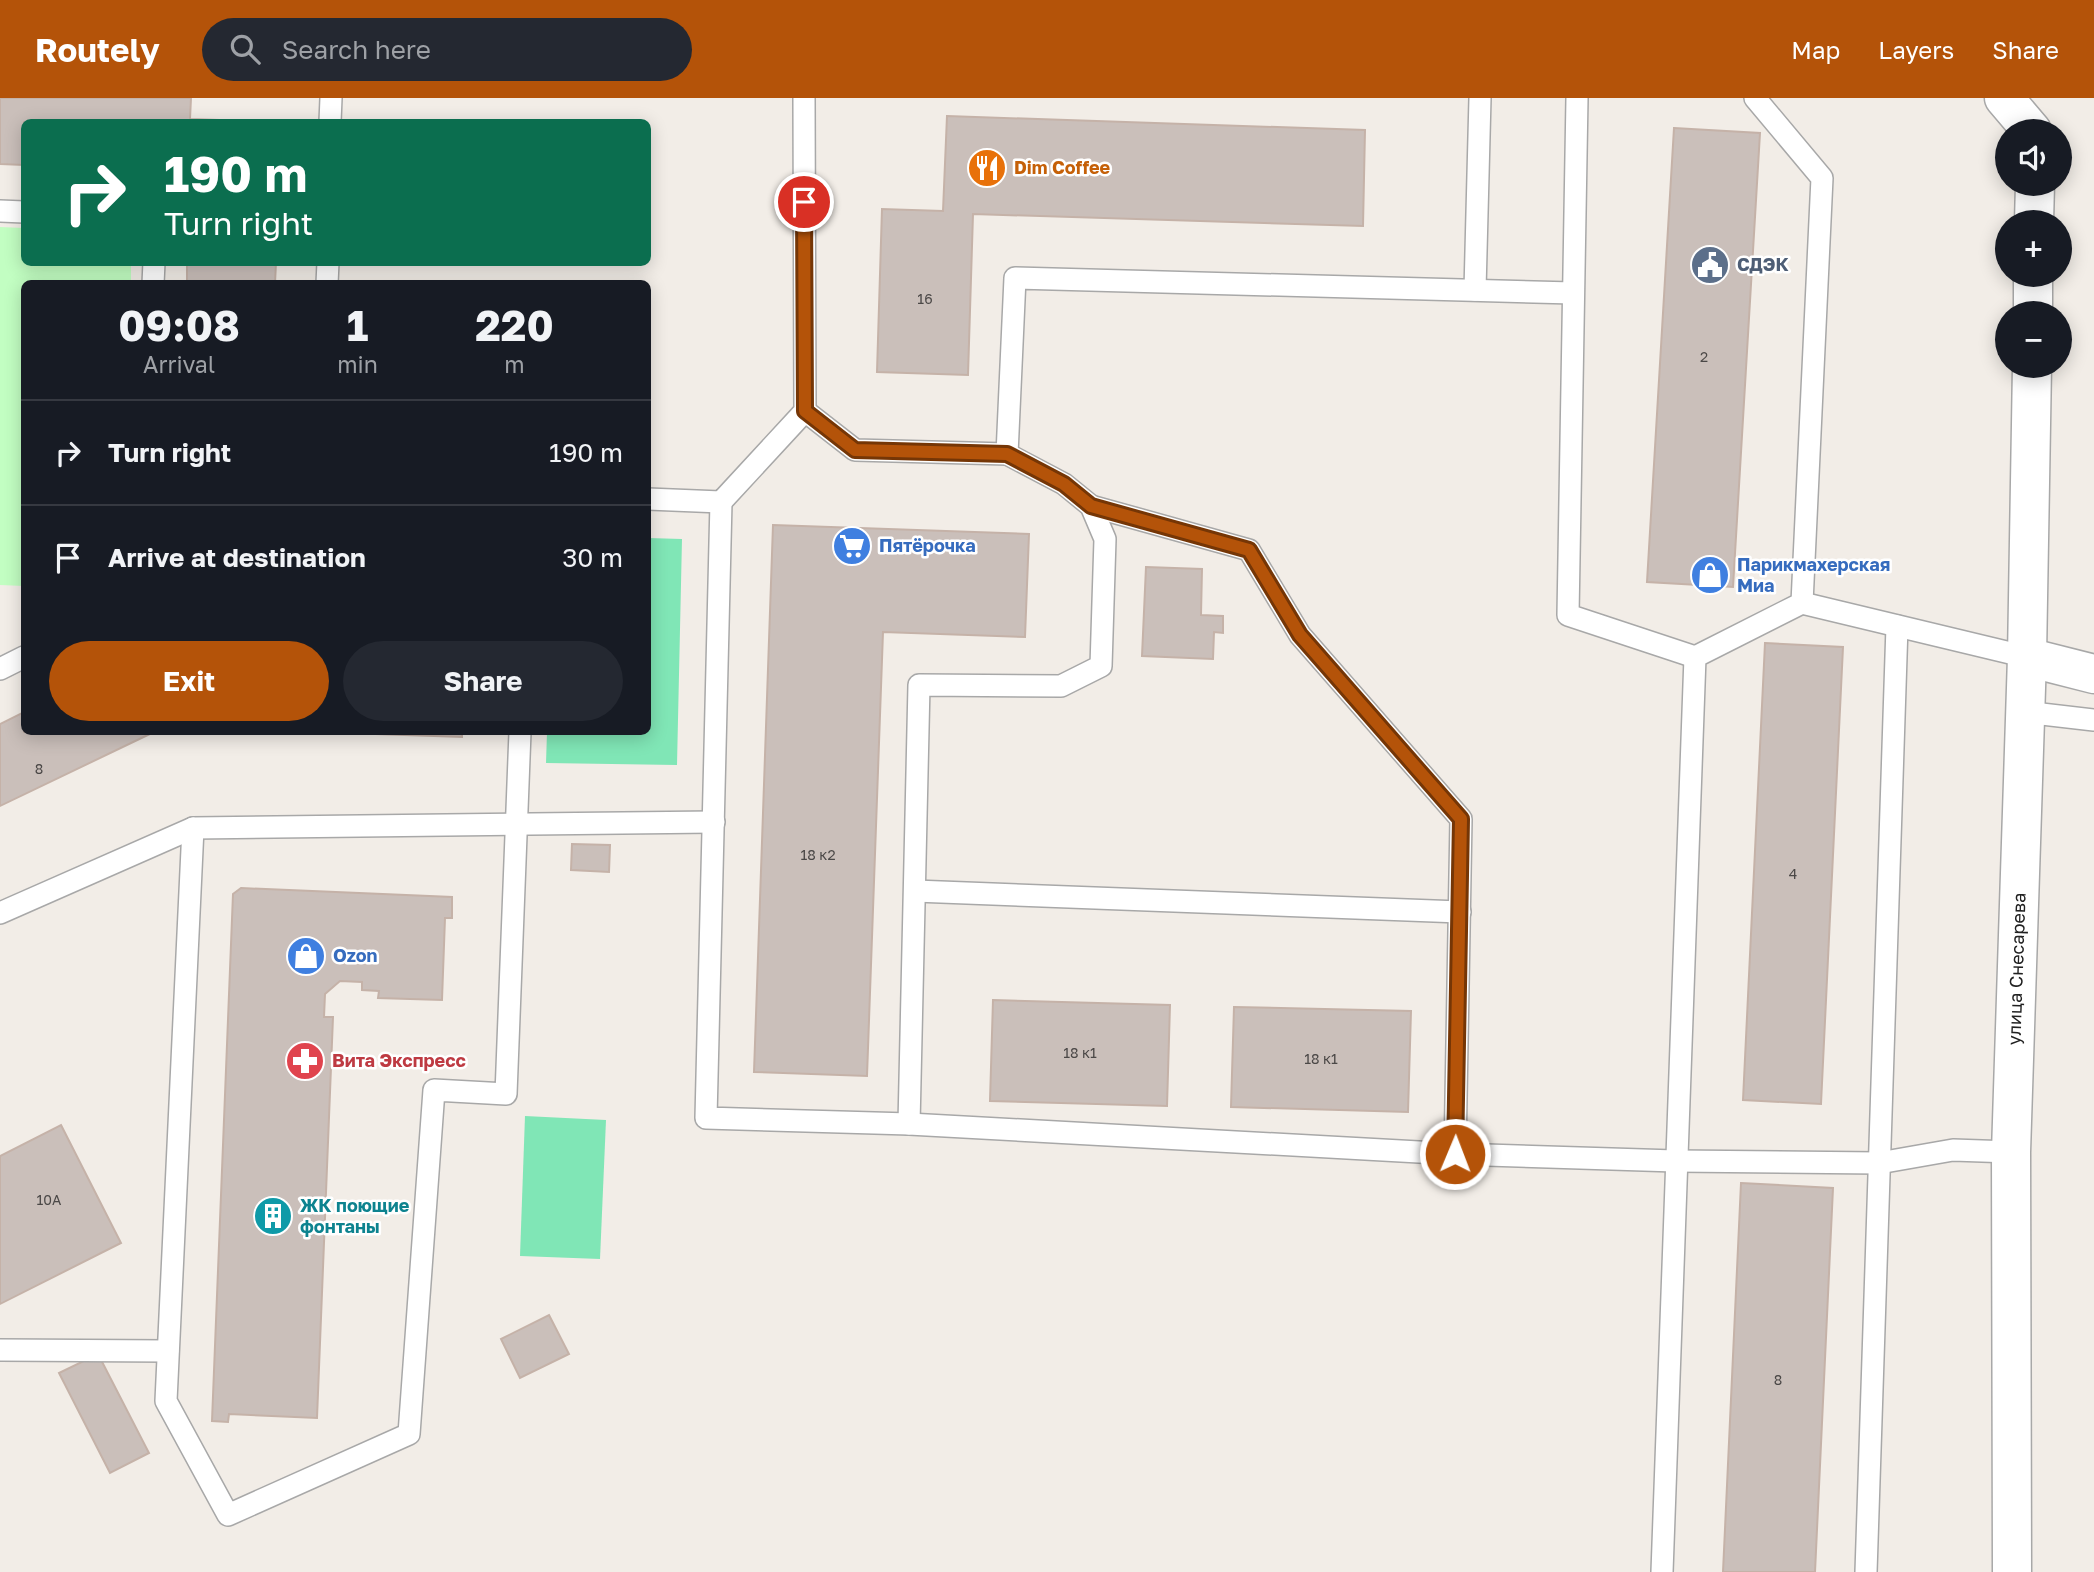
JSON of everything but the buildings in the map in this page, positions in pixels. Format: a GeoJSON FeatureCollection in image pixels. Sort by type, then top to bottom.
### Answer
{"type":"FeatureCollection","features":[{"type":"Feature","properties":{"kind":"street"},"geometry":{"type":"LineString","coordinates":[[2004,98],[2022,119]]}},
{"type":"Feature","properties":{"kind":"street","name":"улица Снесарева"},"geometry":{"type":"LineString","coordinates":[[2012,1572],[2011,1152],[2027,657],[2032,378]]}},
{"type":"Feature","properties":{"kind":"street"},"geometry":{"type":"LineString","coordinates":[[2027,657],[2094,674]]}},
{"type":"Feature","properties":{"kind":"lane"},"geometry":{"type":"LineString","coordinates":[[330,119],[331,98]]}},
{"type":"Feature","properties":{"kind":"lane"},"geometry":{"type":"LineString","coordinates":[[804,98],[805,411],[721,502],[706,1118],[909,1124],[1455,1154],[1675,1160],[1879,1163],[1954,1150],[2011,1152]]}},
{"type":"Feature","properties":{"kind":"lane"},"geometry":{"type":"LineString","coordinates":[[1475,290],[1480,98]]}},
{"type":"Feature","properties":{"kind":"lane"},"geometry":{"type":"LineString","coordinates":[[1577,98],[1568,615],[1695,657],[1802,603],[2027,657]]}},
{"type":"Feature","properties":{"kind":"lane"},"geometry":{"type":"LineString","coordinates":[[1755,98],[1822,178],[1802,603]]}},
{"type":"Feature","properties":{"kind":"lane"},"geometry":{"type":"LineString","coordinates":[[0,211],[21,212]]}},
{"type":"Feature","properties":{"kind":"lane"},"geometry":{"type":"LineString","coordinates":[[1007,454],[1015,278],[1573,293]]}},
{"type":"Feature","properties":{"kind":"lane"},"geometry":{"type":"LineString","coordinates":[[805,411],[855,450],[1007,454],[1064,484],[1091,506],[1249,550],[1300,635],[1461,819],[1455,1154]]}},
{"type":"Feature","properties":{"kind":"lane"},"geometry":{"type":"LineString","coordinates":[[651,499],[721,502]]}},
{"type":"Feature","properties":{"kind":"lane"},"geometry":{"type":"LineString","coordinates":[[909,1124],[919,685],[1061,686],[1101,666],[1105,539],[1091,506]]}},
{"type":"Feature","properties":{"kind":"lane"},"geometry":{"type":"LineString","coordinates":[[1866,1572],[1897,625]]}},
{"type":"Feature","properties":{"kind":"lane"},"geometry":{"type":"LineString","coordinates":[[1662,1572],[1695,657]]}},
{"type":"Feature","properties":{"kind":"lane"},"geometry":{"type":"LineString","coordinates":[[0,669],[21,658]]}},
{"type":"Feature","properties":{"kind":"lane"},"geometry":{"type":"LineString","coordinates":[[2025,712],[2094,720]]}},
{"type":"Feature","properties":{"kind":"lane"},"geometry":{"type":"LineString","coordinates":[[193,828],[166,1401],[228,1516],[409,1434],[434,1090],[506,1094],[520,735]]}},
{"type":"Feature","properties":{"kind":"lane"},"geometry":{"type":"LineString","coordinates":[[0,913],[193,828],[714,822]]}},
{"type":"Feature","properties":{"kind":"lane"},"geometry":{"type":"LineString","coordinates":[[915,891],[1460,912]]}},
{"type":"Feature","properties":{"kind":"lane"},"geometry":{"type":"LineString","coordinates":[[0,1350],[168,1351]]}},
{"type":"Feature","properties":{"kind":"green space"},"geometry":{"type":"Polygon","coordinates":[[[0,227],[21,228],[21,266],[131,266],[131,280],[21,280],[21,586],[0,585],[0,227]]]}},
{"type":"Feature","properties":{"kind":"green space"},"geometry":{"type":"Polygon","coordinates":[[[651,538],[682,539],[677,765],[546,763],[547,735],[651,735],[651,538]]]}},
{"type":"Feature","properties":{"kind":"green space"},"geometry":{"type":"Polygon","coordinates":[[[525,1116],[606,1120],[600,1259],[520,1256],[525,1116]]]}},
{"type":"Feature","properties":{"kind":"place","name":"Dim Coffee"},"geometry":{"type":"Point","coordinates":[987,168]}},
{"type":"Feature","properties":{"kind":"place","name":"СДЭК"},"geometry":{"type":"Point","coordinates":[1710,265]}},
{"type":"Feature","properties":{"kind":"place","name":"Пятёрочка"},"geometry":{"type":"Point","coordinates":[852,546]}},
{"type":"Feature","properties":{"kind":"place","name":"Парикмахерская Миа"},"geometry":{"type":"Point","coordinates":[1710,575]}},
{"type":"Feature","properties":{"kind":"place","name":"Ozon"},"geometry":{"type":"Point","coordinates":[306,956]}},
{"type":"Feature","properties":{"kind":"place","name":"Вита Экспресс"},"geometry":{"type":"Point","coordinates":[305,1061]}},
{"type":"Feature","properties":{"kind":"place","name":"ЖК поющие фонтаны"},"geometry":{"type":"Point","coordinates":[273,1216]}},
{"type":"Feature","properties":{"kind":"route"},"geometry":{"type":"LineString","coordinates":[[804,202],[805,411],[855,450],[1007,454],[1064,484],[1091,506],[1249,550],[1300,635],[1461,819],[1455,1154]]}}]}
